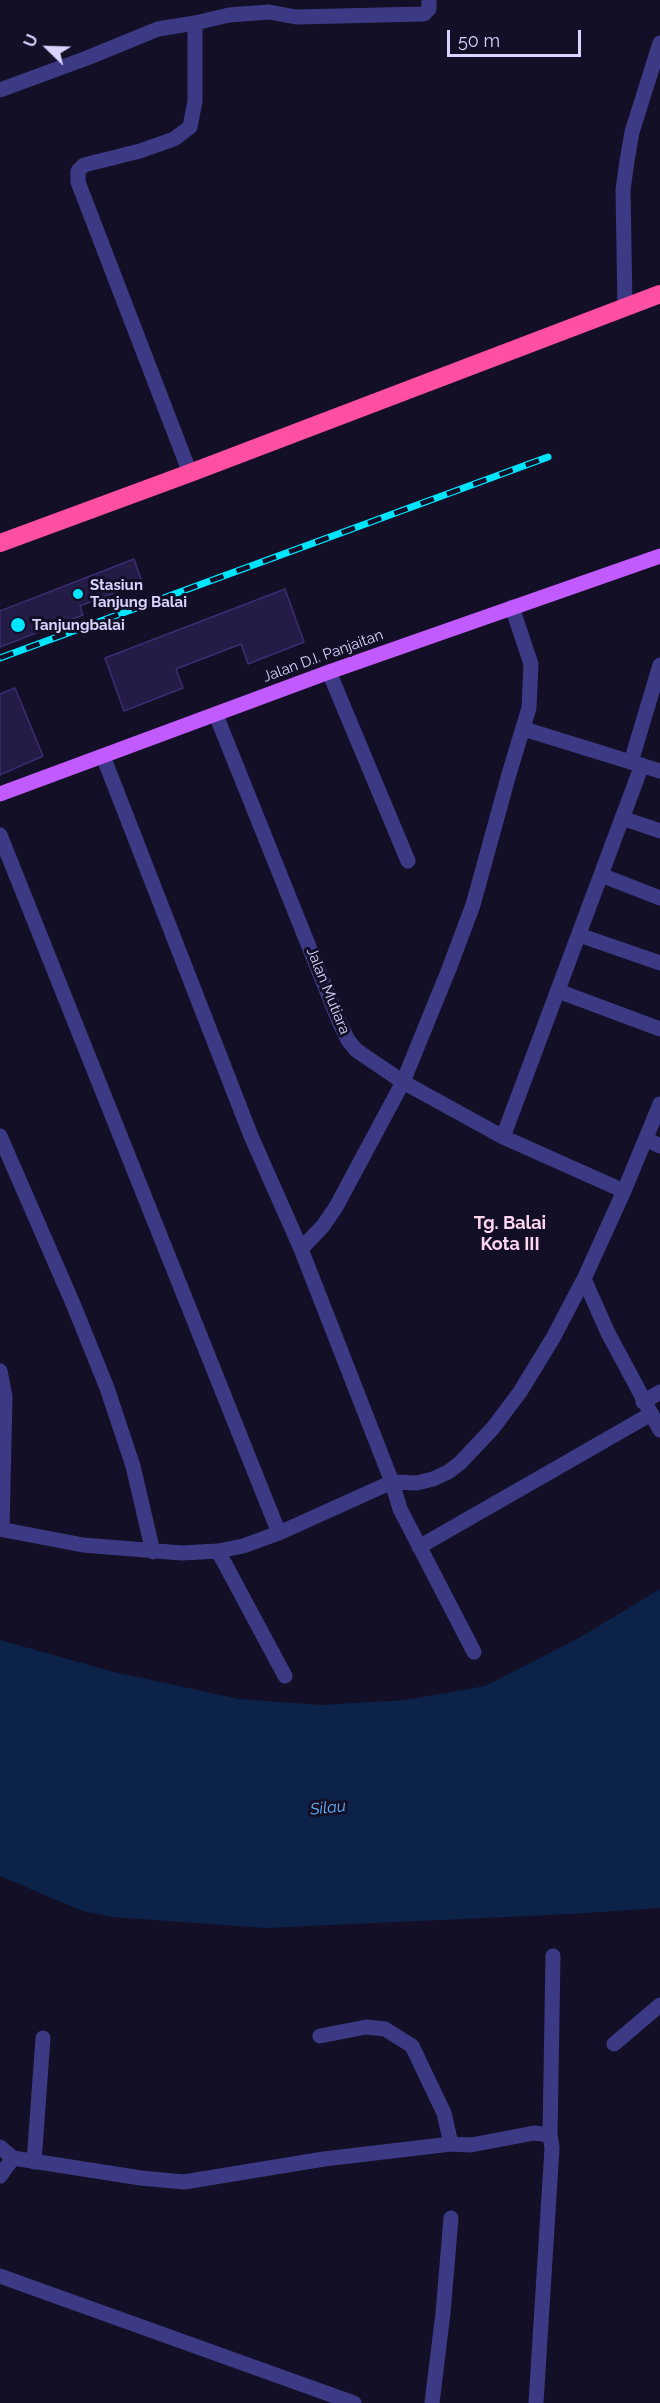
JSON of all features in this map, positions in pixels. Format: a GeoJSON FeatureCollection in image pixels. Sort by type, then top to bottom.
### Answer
{"type":"FeatureCollection","features":[{"type":"Feature","properties":{"kind":"highway"},"geometry":{"type":"LineString","coordinates":[[0,543],[660,294]]}},
{"type":"Feature","properties":{"kind":"main road","name":"Jalan D.I. Panjaitan"},"geometry":{"type":"LineString","coordinates":[[0,794],[329,672],[660,556]]}},
{"type":"Feature","properties":{"kind":"street"},"geometry":{"type":"LineString","coordinates":[[0,90],[158,29],[229,15],[269,12],[296,17],[424,14],[429,9],[429,0]]}},
{"type":"Feature","properties":{"kind":"street"},"geometry":{"type":"LineString","coordinates":[[190,473],[78,182],[78,171],[84,165],[140,152],[174,139],[190,127],[195,101],[195,23]]}},
{"type":"Feature","properties":{"kind":"street"},"geometry":{"type":"LineString","coordinates":[[625,306],[623,190],[632,132],[660,43]]}},
{"type":"Feature","properties":{"kind":"street"},"geometry":{"type":"LineString","coordinates":[[301,1249],[336,1208],[403,1082],[449,969],[472,904],[508,774],[530,708],[531,664],[512,607]]}},
{"type":"Feature","properties":{"kind":"street"},"geometry":{"type":"LineString","coordinates":[[503,1137],[622,818],[654,708],[660,666]]}},
{"type":"Feature","properties":{"kind":"street"},"geometry":{"type":"LineString","coordinates":[[329,672],[408,861]]}},
{"type":"Feature","properties":{"kind":"street","name":"Jalan Mutiara"},"geometry":{"type":"LineString","coordinates":[[216,715],[348,1040],[366,1059],[503,1137],[624,1191]]}},
{"type":"Feature","properties":{"kind":"street"},"geometry":{"type":"LineString","coordinates":[[524,729],[660,771]]}},
{"type":"Feature","properties":{"kind":"street"},"geometry":{"type":"LineString","coordinates":[[103,756],[251,1136],[301,1249],[392,1482],[400,1509],[474,1652]]}},
{"type":"Feature","properties":{"kind":"street"},"geometry":{"type":"LineString","coordinates":[[622,818],[660,831]]}},
{"type":"Feature","properties":{"kind":"street"},"geometry":{"type":"LineString","coordinates":[[0,835],[279,1533]]}},
{"type":"Feature","properties":{"kind":"street"},"geometry":{"type":"LineString","coordinates":[[601,875],[660,898]]}},
{"type":"Feature","properties":{"kind":"street"},"geometry":{"type":"LineString","coordinates":[[579,935],[660,963]]}},
{"type":"Feature","properties":{"kind":"street"},"geometry":{"type":"LineString","coordinates":[[558,991],[660,1029]]}},
{"type":"Feature","properties":{"kind":"street"},"geometry":{"type":"LineString","coordinates":[[0,1371],[5,1397],[1,1529],[83,1545],[153,1552],[218,1551],[243,1546],[279,1533],[392,1482],[417,1483],[433,1479],[460,1463],[493,1428],[520,1392],[553,1338],[584,1279],[660,1104]]}},
{"type":"Feature","properties":{"kind":"street"},"geometry":{"type":"LineString","coordinates":[[0,1136],[107,1388],[133,1466],[153,1552]]}},
{"type":"Feature","properties":{"kind":"street"},"geometry":{"type":"LineString","coordinates":[[646,1139],[660,1146]]}},
{"type":"Feature","properties":{"kind":"street"},"geometry":{"type":"LineString","coordinates":[[584,1279],[608,1333],[660,1430]]}},
{"type":"Feature","properties":{"kind":"street"},"geometry":{"type":"LineString","coordinates":[[419,1548],[647,1408],[660,1392]]}},
{"type":"Feature","properties":{"kind":"street"},"geometry":{"type":"LineString","coordinates":[[218,1551],[285,1676]]}},
{"type":"Feature","properties":{"kind":"street"},"geometry":{"type":"LineString","coordinates":[[536,2403],[552,2148],[550,2135],[553,1956]]}},
{"type":"Feature","properties":{"kind":"street"},"geometry":{"type":"LineString","coordinates":[[614,2044],[660,2005]]}},
{"type":"Feature","properties":{"kind":"street"},"geometry":{"type":"LineString","coordinates":[[320,2036],[366,2027],[385,2029],[412,2046],[444,2113],[451,2144]]}},
{"type":"Feature","properties":{"kind":"street"},"geometry":{"type":"LineString","coordinates":[[34,2162],[42,2038]]}},
{"type":"Feature","properties":{"kind":"street"},"geometry":{"type":"LineString","coordinates":[[0,2147],[13,2158],[34,2162],[184,2182],[324,2159],[451,2144],[471,2145],[534,2133],[550,2135]]}},
{"type":"Feature","properties":{"kind":"street"},"geometry":{"type":"LineString","coordinates":[[0,2176],[13,2158]]}},
{"type":"Feature","properties":{"kind":"street"},"geometry":{"type":"LineString","coordinates":[[432,2403],[451,2218]]}},
{"type":"Feature","properties":{"kind":"street"},"geometry":{"type":"LineString","coordinates":[[0,2276],[354,2403]]}},
{"type":"Feature","properties":{"kind":"water","name":"Silau"},"geometry":{"type":"Polygon","coordinates":[[[660,1589],[660,1908],[266,1928],[112,1917],[82,1911],[0,1876],[0,1640],[114,1672],[239,1699],[322,1705],[406,1700],[485,1686],[579,1638],[660,1589]]]}},
{"type":"Feature","properties":{"kind":"building","name":"Stasiun Tanjung Balai"},"geometry":{"type":"Polygon","coordinates":[[[134,559],[142,582],[80,606],[83,615],[0,647],[0,611],[134,559]]]}},
{"type":"Feature","properties":{"kind":"building"},"geometry":{"type":"Polygon","coordinates":[[[285,589],[304,642],[248,664],[241,644],[176,669],[183,688],[124,711],[105,658],[285,589]]]}},
{"type":"Feature","properties":{"kind":"building"},"geometry":{"type":"Polygon","coordinates":[[[15,688],[43,756],[0,775],[0,694],[15,688]]]}},
{"type":"Feature","properties":{"kind":"railway"},"geometry":{"type":"LineString","coordinates":[[0,658],[548,457]]}},
{"type":"Feature","properties":{"kind":"place","name":"Stasiun Tanjung Balai"},"geometry":{"type":"Point","coordinates":[78,594]}},
{"type":"Feature","properties":{"kind":"place","name":"Tanjungbalai"},"geometry":{"type":"Point","coordinates":[18,625]}},
{"type":"Feature","properties":{"kind":"district","name":"Tg. Balai Kota III"},"geometry":{"type":"Point","coordinates":[510,1234]}}]}
